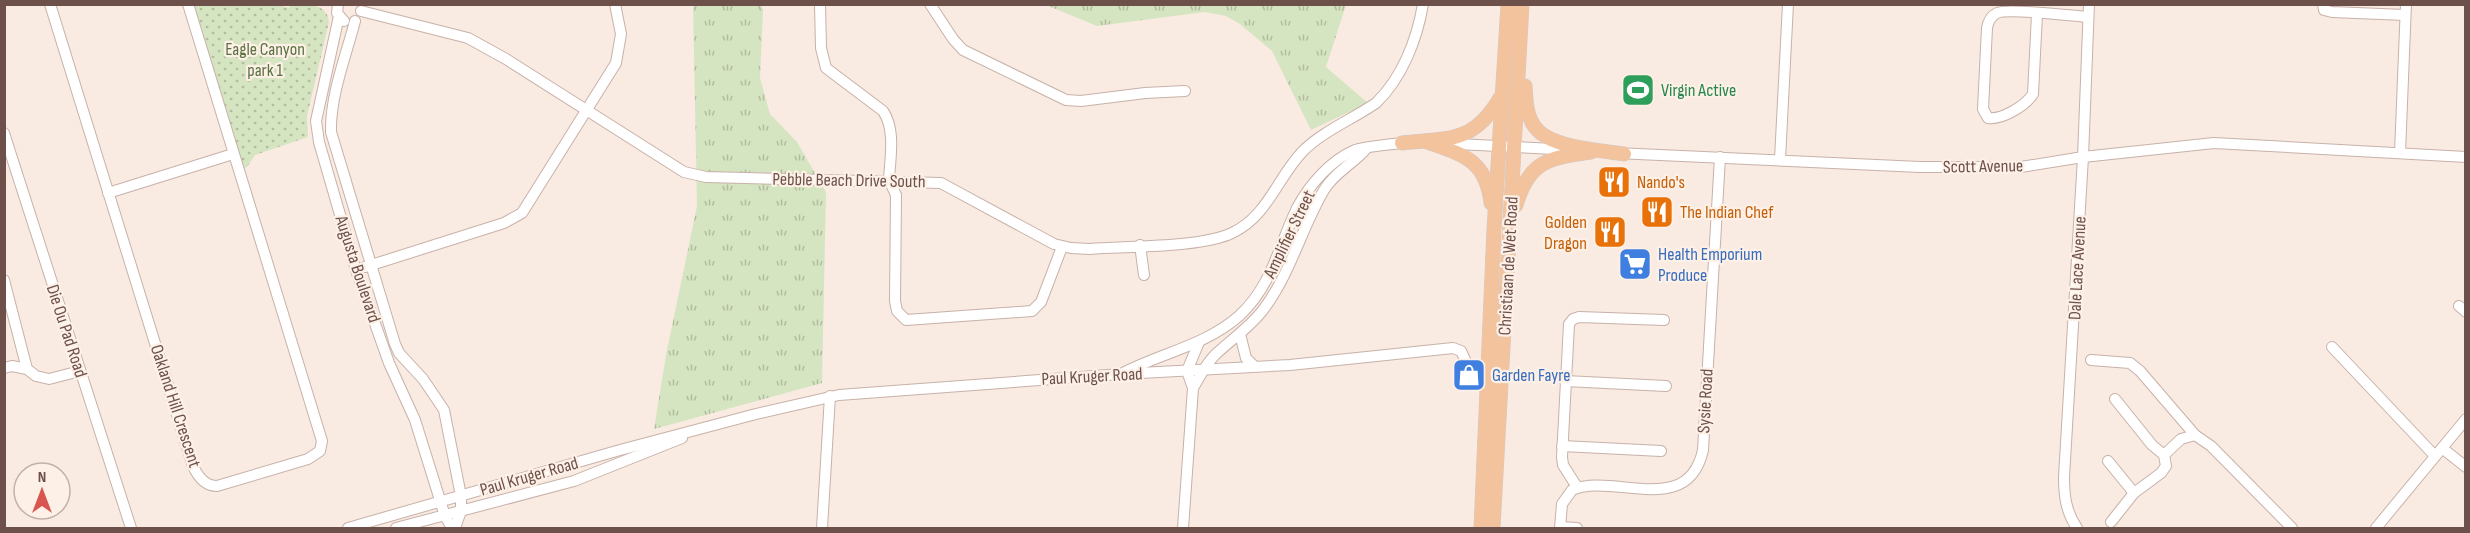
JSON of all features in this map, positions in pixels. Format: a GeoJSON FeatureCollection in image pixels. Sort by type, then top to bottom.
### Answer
{"type":"FeatureCollection","features":[{"type":"Feature","properties":{"kind":"main road","name":"Christiaan de Wet Road"},"geometry":{"type":"LineString","coordinates":[[1481,528],[1494,229],[1508,4]]}},
{"type":"Feature","properties":{"kind":"main road","name":"Christiaan de Wet Road"},"geometry":{"type":"LineString","coordinates":[[1493,528],[1522,4]]}},
{"type":"Feature","properties":{"kind":"main road"},"geometry":{"type":"LineString","coordinates":[[1521,36],[1526,100],[1534,127],[1548,138],[1562,143],[1624,154]]}},
{"type":"Feature","properties":{"kind":"main road"},"geometry":{"type":"LineString","coordinates":[[1402,143],[1448,138],[1473,130],[1487,119],[1502,94]]}},
{"type":"Feature","properties":{"kind":"main road"},"geometry":{"type":"LineString","coordinates":[[1427,142],[1469,158],[1482,171],[1491,196],[1494,229]]}},
{"type":"Feature","properties":{"kind":"main road"},"geometry":{"type":"LineString","coordinates":[[1510,229],[1522,188],[1533,169],[1548,160],[1593,152]]}},
{"type":"Feature","properties":{"kind":"street","name":"Oakland Hill Crescent"},"geometry":{"type":"LineString","coordinates":[[50,4],[196,472],[209,486],[217,486],[314,455],[320,451],[322,441],[188,4]]}},
{"type":"Feature","properties":{"kind":"street"},"geometry":{"type":"LineString","coordinates":[[356,270],[504,223],[526,208],[613,70],[620,51],[621,26],[615,4]]}},
{"type":"Feature","properties":{"kind":"street"},"geometry":{"type":"LineString","coordinates":[[820,4],[821,48],[826,68],[883,111],[888,118],[890,180],[896,195],[895,301],[897,311],[906,320],[1032,311],[1041,302],[1062,247]]}},
{"type":"Feature","properties":{"kind":"street"},"geometry":{"type":"LineString","coordinates":[[930,4],[963,50],[1066,100],[1081,101],[1145,93],[1185,91]]}},
{"type":"Feature","properties":{"kind":"street","name":"Pebble Beach Drive South"},"geometry":{"type":"LineString","coordinates":[[336,8],[344,21],[359,12],[468,38],[506,59],[673,166],[697,176],[932,181],[948,185],[1062,247],[1090,249],[1219,238],[1254,219],[1266,206],[1289,168],[1305,149],[1376,103],[1383,96],[1402,67],[1414,41],[1423,4]]}},
{"type":"Feature","properties":{"kind":"street"},"geometry":{"type":"LineString","coordinates":[[1780,159],[1788,4]]}},
{"type":"Feature","properties":{"kind":"street","name":"Dale Lace Avenue"},"geometry":{"type":"LineString","coordinates":[[2077,528],[2068,512],[2064,498],[2064,477],[2083,157],[2089,4]]}},
{"type":"Feature","properties":{"kind":"street"},"geometry":{"type":"LineString","coordinates":[[2323,4],[2324,10],[2332,12],[2406,10],[2400,153]]}},
{"type":"Feature","properties":{"kind":"street","name":"Augusta Boulevard"},"geometry":{"type":"LineString","coordinates":[[336,8],[316,130],[356,270],[389,363],[415,420],[445,516],[453,528]]}},
{"type":"Feature","properties":{"kind":"street"},"geometry":{"type":"LineString","coordinates":[[2037,14],[2033,94],[2027,101],[1998,118],[1988,118],[1983,109],[1988,23],[1991,17],[2001,11],[2088,17]]}},
{"type":"Feature","properties":{"kind":"street","name":"Augusta Boulevard"},"geometry":{"type":"LineString","coordinates":[[359,12],[330,120],[331,132],[399,353],[423,379],[444,410],[461,496],[461,511]]}},
{"type":"Feature","properties":{"kind":"street","name":"Die Ou Pad Road"},"geometry":{"type":"LineString","coordinates":[[4,133],[130,528]]}},
{"type":"Feature","properties":{"kind":"street","name":"Amplifier Street"},"geometry":{"type":"LineString","coordinates":[[1121,374],[1144,362],[1199,342],[1224,328],[1241,314],[1255,298],[1273,270],[1298,206],[1313,184],[1333,164],[1356,149],[1427,142],[1500,146]]}},
{"type":"Feature","properties":{"kind":"street","name":"Scott Avenue"},"geometry":{"type":"LineString","coordinates":[[1500,146],[1624,154],[1780,159],[1920,167],[1998,168],[2041,165],[2083,157],[2214,143],[2466,157]]}},
{"type":"Feature","properties":{"kind":"street","name":"Amplifier Street"},"geometry":{"type":"LineString","coordinates":[[1193,388],[1215,355],[1263,310],[1284,276],[1324,190],[1339,171],[1366,149]]}},
{"type":"Feature","properties":{"kind":"street"},"geometry":{"type":"LineString","coordinates":[[108,193],[233,154]]}},
{"type":"Feature","properties":{"kind":"street","name":"Sysie Road"},"geometry":{"type":"LineString","coordinates":[[1577,488],[1666,489],[1683,482],[1700,462],[1703,450],[1720,157]]}},
{"type":"Feature","properties":{"kind":"street"},"geometry":{"type":"LineString","coordinates":[[1140,245],[1144,275]]}},
{"type":"Feature","properties":{"kind":"street"},"geometry":{"type":"LineString","coordinates":[[4,280],[27,369]]}},
{"type":"Feature","properties":{"kind":"street"},"geometry":{"type":"LineString","coordinates":[[1576,528],[1561,528],[1564,498],[1577,488],[1563,465],[1562,446],[1568,329],[1572,319],[1579,317],[1664,320]]}},
{"type":"Feature","properties":{"kind":"street"},"geometry":{"type":"LineString","coordinates":[[1240,334],[1246,358],[1254,366]]}},
{"type":"Feature","properties":{"kind":"street"},"geometry":{"type":"LineString","coordinates":[[1187,371],[1199,342]]}},
{"type":"Feature","properties":{"kind":"street"},"geometry":{"type":"LineString","coordinates":[[2332,347],[2438,452],[2466,467]]}},
{"type":"Feature","properties":{"kind":"street","name":"Paul Kruger Road"},"geometry":{"type":"LineString","coordinates":[[348,528],[710,426],[830,396],[875,390],[1290,365],[1453,348],[1461,351],[1467,364]]}},
{"type":"Feature","properties":{"kind":"street"},"geometry":{"type":"LineString","coordinates":[[2091,360],[2130,363],[2140,371],[2195,435],[2211,446],[2292,528]]}},
{"type":"Feature","properties":{"kind":"street"},"geometry":{"type":"LineString","coordinates":[[4,368],[12,366],[27,369],[36,376],[49,378],[80,371]]}},
{"type":"Feature","properties":{"kind":"street","name":"Amplifier Street"},"geometry":{"type":"LineString","coordinates":[[1183,528],[1193,388],[1187,371]]}},
{"type":"Feature","properties":{"kind":"street"},"geometry":{"type":"LineString","coordinates":[[1566,381],[1666,386]]}},
{"type":"Feature","properties":{"kind":"street"},"geometry":{"type":"LineString","coordinates":[[822,528],[830,396]]}},
{"type":"Feature","properties":{"kind":"street"},"geometry":{"type":"LineString","coordinates":[[2111,522],[2134,493],[2166,466],[2164,454],[2152,445],[2115,399]]}},
{"type":"Feature","properties":{"kind":"street"},"geometry":{"type":"LineString","coordinates":[[2376,528],[2466,419]]}},
{"type":"Feature","properties":{"kind":"street","name":"Paul Kruger Road"},"geometry":{"type":"LineString","coordinates":[[396,528],[574,481],[620,465],[710,426]]}},
{"type":"Feature","properties":{"kind":"street"},"geometry":{"type":"LineString","coordinates":[[2164,454],[2181,439],[2195,435]]}},
{"type":"Feature","properties":{"kind":"street"},"geometry":{"type":"LineString","coordinates":[[1562,446],[1661,451]]}},
{"type":"Feature","properties":{"kind":"street"},"geometry":{"type":"LineString","coordinates":[[2108,461],[2134,493]]}},
{"type":"Feature","properties":{"kind":"street"},"geometry":{"type":"LineString","coordinates":[[453,528],[461,511]]}},
{"type":"Feature","properties":{"kind":"green space","name":"Eagle Canyon park 1"},"geometry":{"type":"Polygon","coordinates":[[[274,4],[289,8],[290,5],[314,6],[324,11],[329,22],[307,116],[308,137],[255,155],[247,167],[242,169],[191,5],[274,4]]]}},
{"type":"Feature","properties":{"kind":"green space"},"geometry":{"type":"Polygon","coordinates":[[[693,5],[761,5],[763,10],[760,78],[770,114],[797,142],[826,192],[822,383],[654,429],[666,355],[697,206],[693,5]]]}},
{"type":"Feature","properties":{"kind":"green space"},"geometry":{"type":"Polygon","coordinates":[[[1046,5],[1346,5],[1326,67],[1368,103],[1311,130],[1272,51],[1240,24],[1226,16],[1205,12],[1097,26],[1046,5]]]}},
{"type":"Feature","properties":{"kind":"place","name":"Virgin Active"},"geometry":{"type":"Point","coordinates":[1638,90]}},
{"type":"Feature","properties":{"kind":"place","name":"Nando's"},"geometry":{"type":"Point","coordinates":[1614,182]}},
{"type":"Feature","properties":{"kind":"place","name":"The Indian Chef"},"geometry":{"type":"Point","coordinates":[1657,212]}},
{"type":"Feature","properties":{"kind":"place","name":"Golden Dragon"},"geometry":{"type":"Point","coordinates":[1610,232]}},
{"type":"Feature","properties":{"kind":"place","name":"Health Emporium Produce"},"geometry":{"type":"Point","coordinates":[1635,264]}},
{"type":"Feature","properties":{"kind":"place","name":"Garden Fayre"},"geometry":{"type":"Point","coordinates":[1469,375]}}]}
